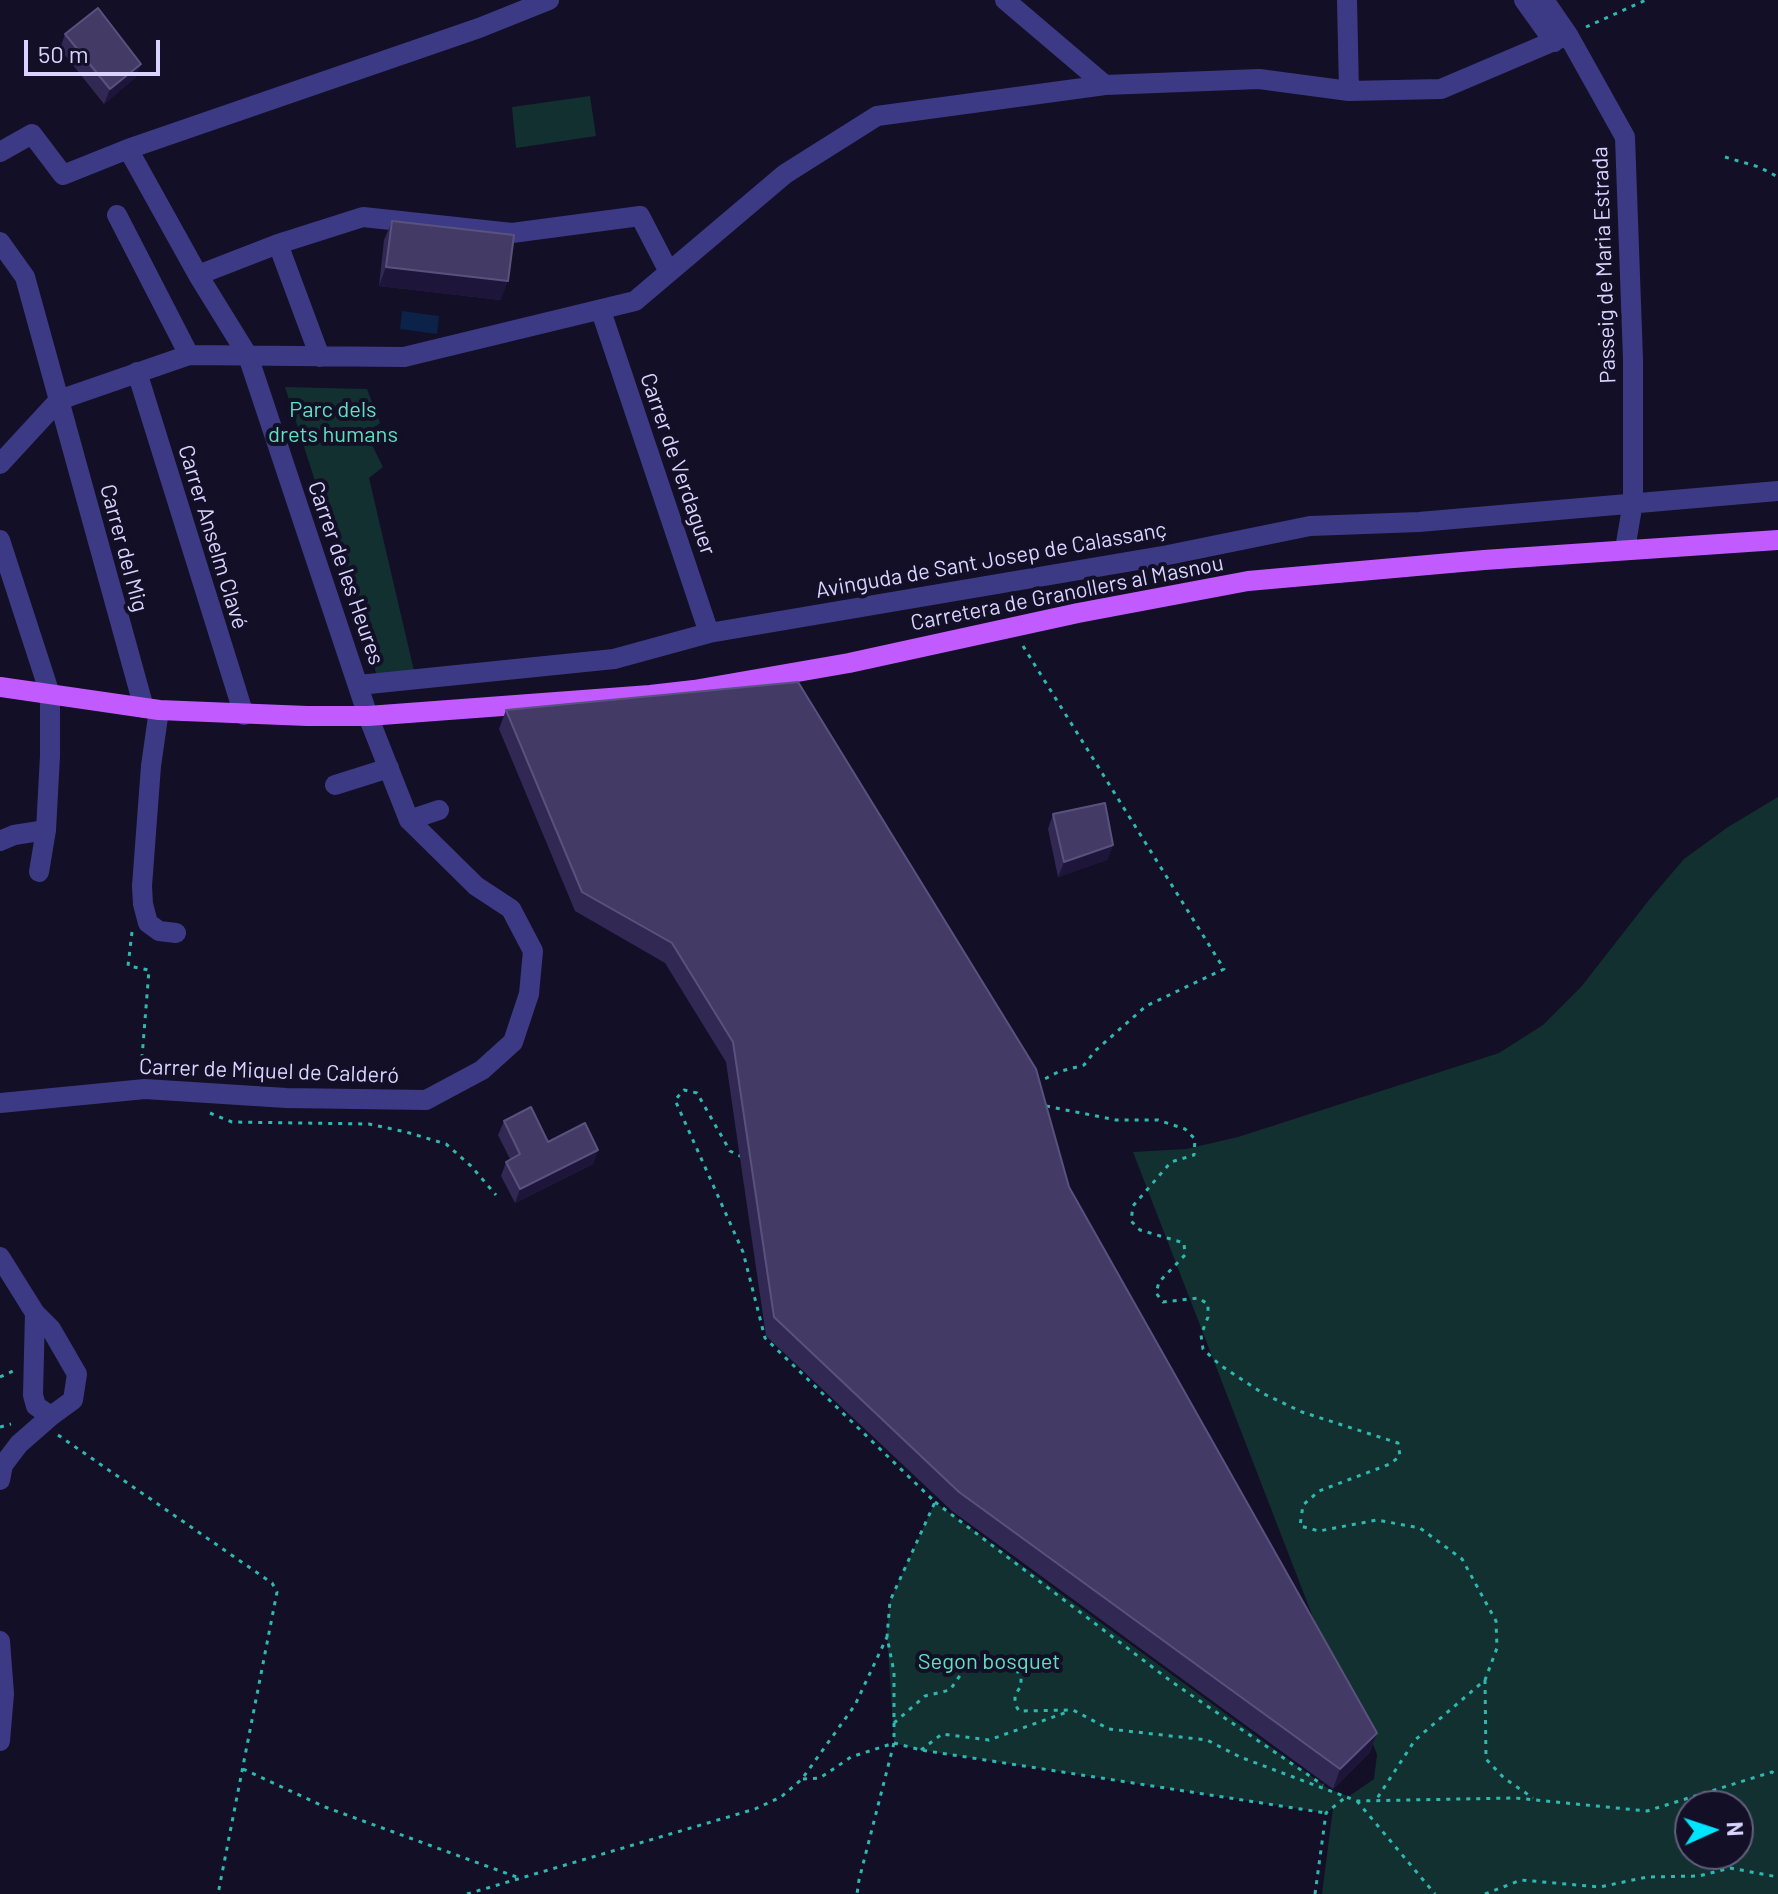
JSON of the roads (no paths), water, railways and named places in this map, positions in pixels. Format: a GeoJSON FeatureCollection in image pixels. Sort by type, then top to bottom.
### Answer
{"type":"FeatureCollection","features":[{"type":"Feature","properties":{"kind":"main road","name":"Carretera de Granollers al Masnou"},"geometry":{"type":"LineString","coordinates":[[0,687],[151,709],[244,715],[368,716],[694,690],[849,663],[1011,627],[1248,581],[1625,549],[1778,540]]}},
{"type":"Feature","properties":{"kind":"street"},"geometry":{"type":"LineString","coordinates":[[0,152],[32,134],[63,175],[128,149],[479,28],[549,0]]}},
{"type":"Feature","properties":{"kind":"street"},"geometry":{"type":"LineString","coordinates":[[1005,0],[1105,85]]}},
{"type":"Feature","properties":{"kind":"street"},"geometry":{"type":"LineString","coordinates":[[1347,0],[1349,91]]}},
{"type":"Feature","properties":{"kind":"street"},"geometry":{"type":"LineString","coordinates":[[0,464],[59,400],[189,355],[404,357],[635,301],[785,174],[877,116],[1105,85],[1259,79],[1349,91],[1441,89],[1561,39],[1524,0]]}},
{"type":"Feature","properties":{"kind":"street","name":"Passeig de Maria Estrada"},"geometry":{"type":"LineString","coordinates":[[1544,0],[1561,39],[1625,137],[1633,359],[1633,502],[1625,549]]}},
{"type":"Feature","properties":{"kind":"street","name":"Carrer de les Heures"},"geometry":{"type":"LineString","coordinates":[[128,149],[198,275],[248,356],[368,716]]}},
{"type":"Feature","properties":{"kind":"street"},"geometry":{"type":"LineString","coordinates":[[117,215],[189,355]]}},
{"type":"Feature","properties":{"kind":"street"},"geometry":{"type":"LineString","coordinates":[[198,275],[278,244],[363,217],[512,233],[640,216],[669,272]]}},
{"type":"Feature","properties":{"kind":"street","name":"Carrer del Mig"},"geometry":{"type":"LineString","coordinates":[[0,242],[25,277],[151,709]]}},
{"type":"Feature","properties":{"kind":"street"},"geometry":{"type":"LineString","coordinates":[[278,244],[320,357]]}},
{"type":"Feature","properties":{"kind":"street","name":"Carrer de Verdaguer"},"geometry":{"type":"LineString","coordinates":[[601,311],[709,633]]}},
{"type":"Feature","properties":{"kind":"street","name":"Carrer Anselm Clavé"},"geometry":{"type":"LineString","coordinates":[[137,372],[244,715]]}},
{"type":"Feature","properties":{"kind":"street","name":"Avinguda de Sant Josep de Calassanç"},"geometry":{"type":"LineString","coordinates":[[359,685],[586,663],[639,654],[709,633],[1168,555],[1310,526],[1419,522],[1778,491]]}},
{"type":"Feature","properties":{"kind":"street"},"geometry":{"type":"LineString","coordinates":[[0,540],[50,694],[46,830],[39,872]]}},
{"type":"Feature","properties":{"kind":"street"},"geometry":{"type":"LineString","coordinates":[[151,709],[151,766],[142,886],[148,923],[159,931],[176,933]]}},
{"type":"Feature","properties":{"kind":"street","name":"Carrer de Miquel de Calderó"},"geometry":{"type":"LineString","coordinates":[[0,1103],[145,1089],[286,1098],[426,1100],[482,1070],[513,1042],[529,994],[533,951],[511,909],[476,886],[409,820],[368,716]]}},
{"type":"Feature","properties":{"kind":"street"},"geometry":{"type":"LineString","coordinates":[[335,785],[389,768]]}},
{"type":"Feature","properties":{"kind":"street"},"geometry":{"type":"LineString","coordinates":[[409,820],[439,810]]}},
{"type":"Feature","properties":{"kind":"street"},"geometry":{"type":"LineString","coordinates":[[0,841],[14,835],[46,830]]}},
{"type":"Feature","properties":{"kind":"street"},"geometry":{"type":"LineString","coordinates":[[0,1257],[35,1313],[51,1329],[77,1374],[73,1400],[19,1444],[3,1465],[0,1480]]}},
{"type":"Feature","properties":{"kind":"street"},"geometry":{"type":"LineString","coordinates":[[35,1313],[33,1395],[36,1406],[46,1420]]}},
{"type":"Feature","properties":{"kind":"street"},"geometry":{"type":"LineString","coordinates":[[0,1641],[4,1694],[0,1741]]}},
{"type":"Feature","properties":{"kind":"water"},"geometry":{"type":"Polygon","coordinates":[[[402,311],[439,316],[437,334],[400,329],[402,311]]]}},
{"type":"Feature","properties":{"kind":"park label","name":"Parc dels drets humans"},"geometry":{"type":"Point","coordinates":[333,422]}},
{"type":"Feature","properties":{"kind":"park label","name":"Segon bosquet"},"geometry":{"type":"Point","coordinates":[989,1662]}}]}
